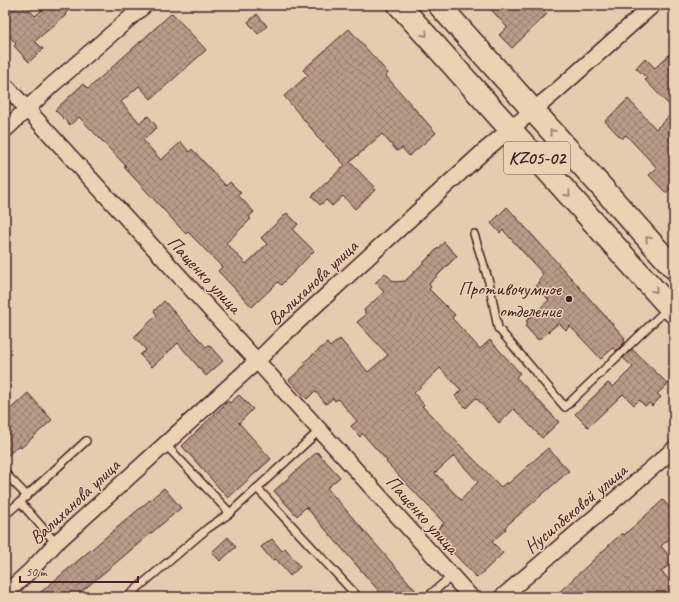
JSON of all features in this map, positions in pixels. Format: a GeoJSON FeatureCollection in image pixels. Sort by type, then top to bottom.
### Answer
{"type":"FeatureCollection","features":[{"type":"Feature","properties":{"kind":"highway","name":"KZ05-02"},"geometry":{"type":"LineString","coordinates":[[400,5],[672,309]]}},
{"type":"Feature","properties":{"kind":"highway","name":"KZ05-02"},"geometry":{"type":"LineString","coordinates":[[439,5],[674,268]]}},
{"type":"Feature","properties":{"kind":"street"},"geometry":{"type":"LineString","coordinates":[[5,130],[52,85],[146,5]]}},
{"type":"Feature","properties":{"kind":"street","name":"Валиханова улица"},"geometry":{"type":"LineString","coordinates":[[5,594],[30,571],[56,543],[258,361],[280,338],[484,151],[652,5]]}},
{"type":"Feature","properties":{"kind":"street","name":"Пащенко улица"},"geometry":{"type":"LineString","coordinates":[[5,85],[258,361],[471,597]]}},
{"type":"Feature","properties":{"kind":"street","name":"Нусипбековой улица"},"geometry":{"type":"LineString","coordinates":[[502,597],[674,449]]}},
{"type":"Feature","properties":{"kind":"lane"},"geometry":{"type":"LineString","coordinates":[[474,234],[489,282],[498,328],[565,406],[672,309]]}},
{"type":"Feature","properties":{"kind":"lane"},"geometry":{"type":"LineString","coordinates":[[127,597],[208,528],[230,513],[320,430]]}},
{"type":"Feature","properties":{"kind":"lane"},"geometry":{"type":"LineString","coordinates":[[5,515],[86,441]]}},
{"type":"Feature","properties":{"kind":"lane"},"geometry":{"type":"LineString","coordinates":[[165,444],[230,513]]}},
{"type":"Feature","properties":{"kind":"lane"},"geometry":{"type":"LineString","coordinates":[[5,473],[27,496]]}},
{"type":"Feature","properties":{"kind":"lane"},"geometry":{"type":"LineString","coordinates":[[257,488],[358,597]]}},
{"type":"Feature","properties":{"kind":"lane"},"geometry":{"type":"LineString","coordinates":[[20,502],[56,543]]}},
{"type":"Feature","properties":{"kind":"lane"},"geometry":{"type":"LineString","coordinates":[[427,597],[452,576]]}},
{"type":"Feature","properties":{"kind":"building"},"geometry":{"type":"Polygon","coordinates":[[[5,5],[25,5],[35,16],[48,5],[74,5],[65,14],[66,15],[35,41],[43,49],[29,62],[14,46],[16,44],[5,31],[5,5]]]}},
{"type":"Feature","properties":{"kind":"building"},"geometry":{"type":"Polygon","coordinates":[[[487,5],[539,5],[547,14],[512,48],[499,35],[507,27],[487,5]]]}},
{"type":"Feature","properties":{"kind":"building"},"geometry":{"type":"Polygon","coordinates":[[[172,13],[206,50],[151,99],[139,86],[121,102],[140,123],[148,116],[157,127],[143,140],[161,160],[181,142],[189,152],[192,149],[226,186],[230,182],[241,193],[238,195],[254,212],[249,217],[251,219],[226,243],[246,264],[267,244],[261,238],[287,213],[298,224],[293,230],[314,251],[281,285],[278,282],[252,307],[218,271],[222,267],[188,232],[186,234],[124,167],[126,166],[79,117],[70,125],[55,110],[83,84],[88,89],[172,13]]]}},
{"type":"Feature","properties":{"kind":"building"},"geometry":{"type":"Polygon","coordinates":[[[257,14],[267,26],[258,34],[248,22],[257,14]]]}},
{"type":"Feature","properties":{"kind":"building"},"geometry":{"type":"Polygon","coordinates":[[[349,29],[388,73],[386,76],[436,133],[409,156],[402,148],[397,151],[382,134],[350,162],[376,189],[355,209],[343,196],[332,206],[326,200],[320,205],[312,196],[345,165],[315,135],[316,134],[284,96],[308,75],[303,70],[349,29]]]}},
{"type":"Feature","properties":{"kind":"building"},"geometry":{"type":"Polygon","coordinates":[[[674,50],[674,110],[645,80],[647,78],[636,68],[645,58],[655,68],[674,50]]]}},
{"type":"Feature","properties":{"kind":"building"},"geometry":{"type":"Polygon","coordinates":[[[628,99],[656,129],[674,111],[674,185],[666,193],[649,175],[657,168],[626,135],[622,139],[605,121],[628,99]]]}},
{"type":"Feature","properties":{"kind":"building","name":"Противочумное отделение"},"geometry":{"type":"Polygon","coordinates":[[[507,207],[625,338],[623,339],[625,342],[616,351],[613,348],[601,359],[570,326],[566,330],[559,323],[538,340],[525,326],[528,323],[526,321],[549,300],[536,286],[543,274],[503,230],[500,233],[491,223],[507,207]]]}},
{"type":"Feature","properties":{"kind":"building"},"geometry":{"type":"Polygon","coordinates":[[[444,242],[457,256],[429,284],[431,287],[429,289],[455,315],[452,318],[480,349],[490,340],[520,373],[516,377],[559,422],[542,438],[514,409],[499,423],[476,398],[466,408],[455,396],[461,390],[440,368],[414,393],[424,405],[422,406],[501,487],[507,482],[508,484],[548,448],[569,471],[505,527],[506,529],[492,542],[503,553],[477,578],[444,543],[446,540],[437,530],[444,523],[386,462],[387,461],[362,433],[360,437],[351,426],[357,421],[338,399],[335,401],[333,398],[326,404],[315,391],[307,399],[289,380],[306,364],[304,362],[327,343],[330,347],[340,339],[368,372],[388,355],[357,322],[366,315],[364,310],[384,292],[375,283],[385,273],[394,282],[405,281],[444,242]],[[454,456],[435,473],[461,500],[478,482],[454,456]]]}},
{"type":"Feature","properties":{"kind":"building"},"geometry":{"type":"Polygon","coordinates":[[[164,301],[206,347],[209,345],[223,361],[206,376],[178,343],[152,367],[140,355],[146,350],[134,337],[157,315],[154,311],[164,301]]]}},
{"type":"Feature","properties":{"kind":"building"},"geometry":{"type":"Polygon","coordinates":[[[632,349],[668,384],[657,394],[661,397],[652,406],[649,403],[645,406],[639,400],[634,405],[623,394],[588,427],[575,414],[608,383],[613,387],[633,367],[623,358],[632,349]]]}},
{"type":"Feature","properties":{"kind":"building"},"geometry":{"type":"Polygon","coordinates":[[[28,393],[52,420],[21,448],[19,445],[5,458],[5,414],[28,393]]]}},
{"type":"Feature","properties":{"kind":"building"},"geometry":{"type":"Polygon","coordinates":[[[239,395],[253,409],[239,423],[271,459],[228,498],[182,446],[228,401],[230,403],[239,395]]]}},
{"type":"Feature","properties":{"kind":"building"},"geometry":{"type":"Polygon","coordinates":[[[317,452],[340,477],[327,488],[417,592],[411,597],[384,597],[306,507],[297,516],[274,491],[317,452]]]}},
{"type":"Feature","properties":{"kind":"building"},"geometry":{"type":"Polygon","coordinates":[[[164,488],[181,508],[75,597],[35,597],[164,488]]]}},
{"type":"Feature","properties":{"kind":"building"},"geometry":{"type":"Polygon","coordinates":[[[663,500],[674,512],[674,535],[661,546],[674,562],[661,571],[674,585],[674,597],[554,597],[622,533],[624,535],[663,500]]]}},
{"type":"Feature","properties":{"kind":"building"},"geometry":{"type":"Polygon","coordinates":[[[228,537],[236,547],[220,561],[212,552],[228,537]]]}},
{"type":"Feature","properties":{"kind":"building"},"geometry":{"type":"Polygon","coordinates":[[[272,539],[282,551],[285,548],[300,567],[290,576],[276,559],[272,560],[261,547],[272,539]]]}},
{"type":"Feature","properties":{"kind":"place","name":"Противочумное отделение"},"geometry":{"type":"Point","coordinates":[569,299]}}]}
